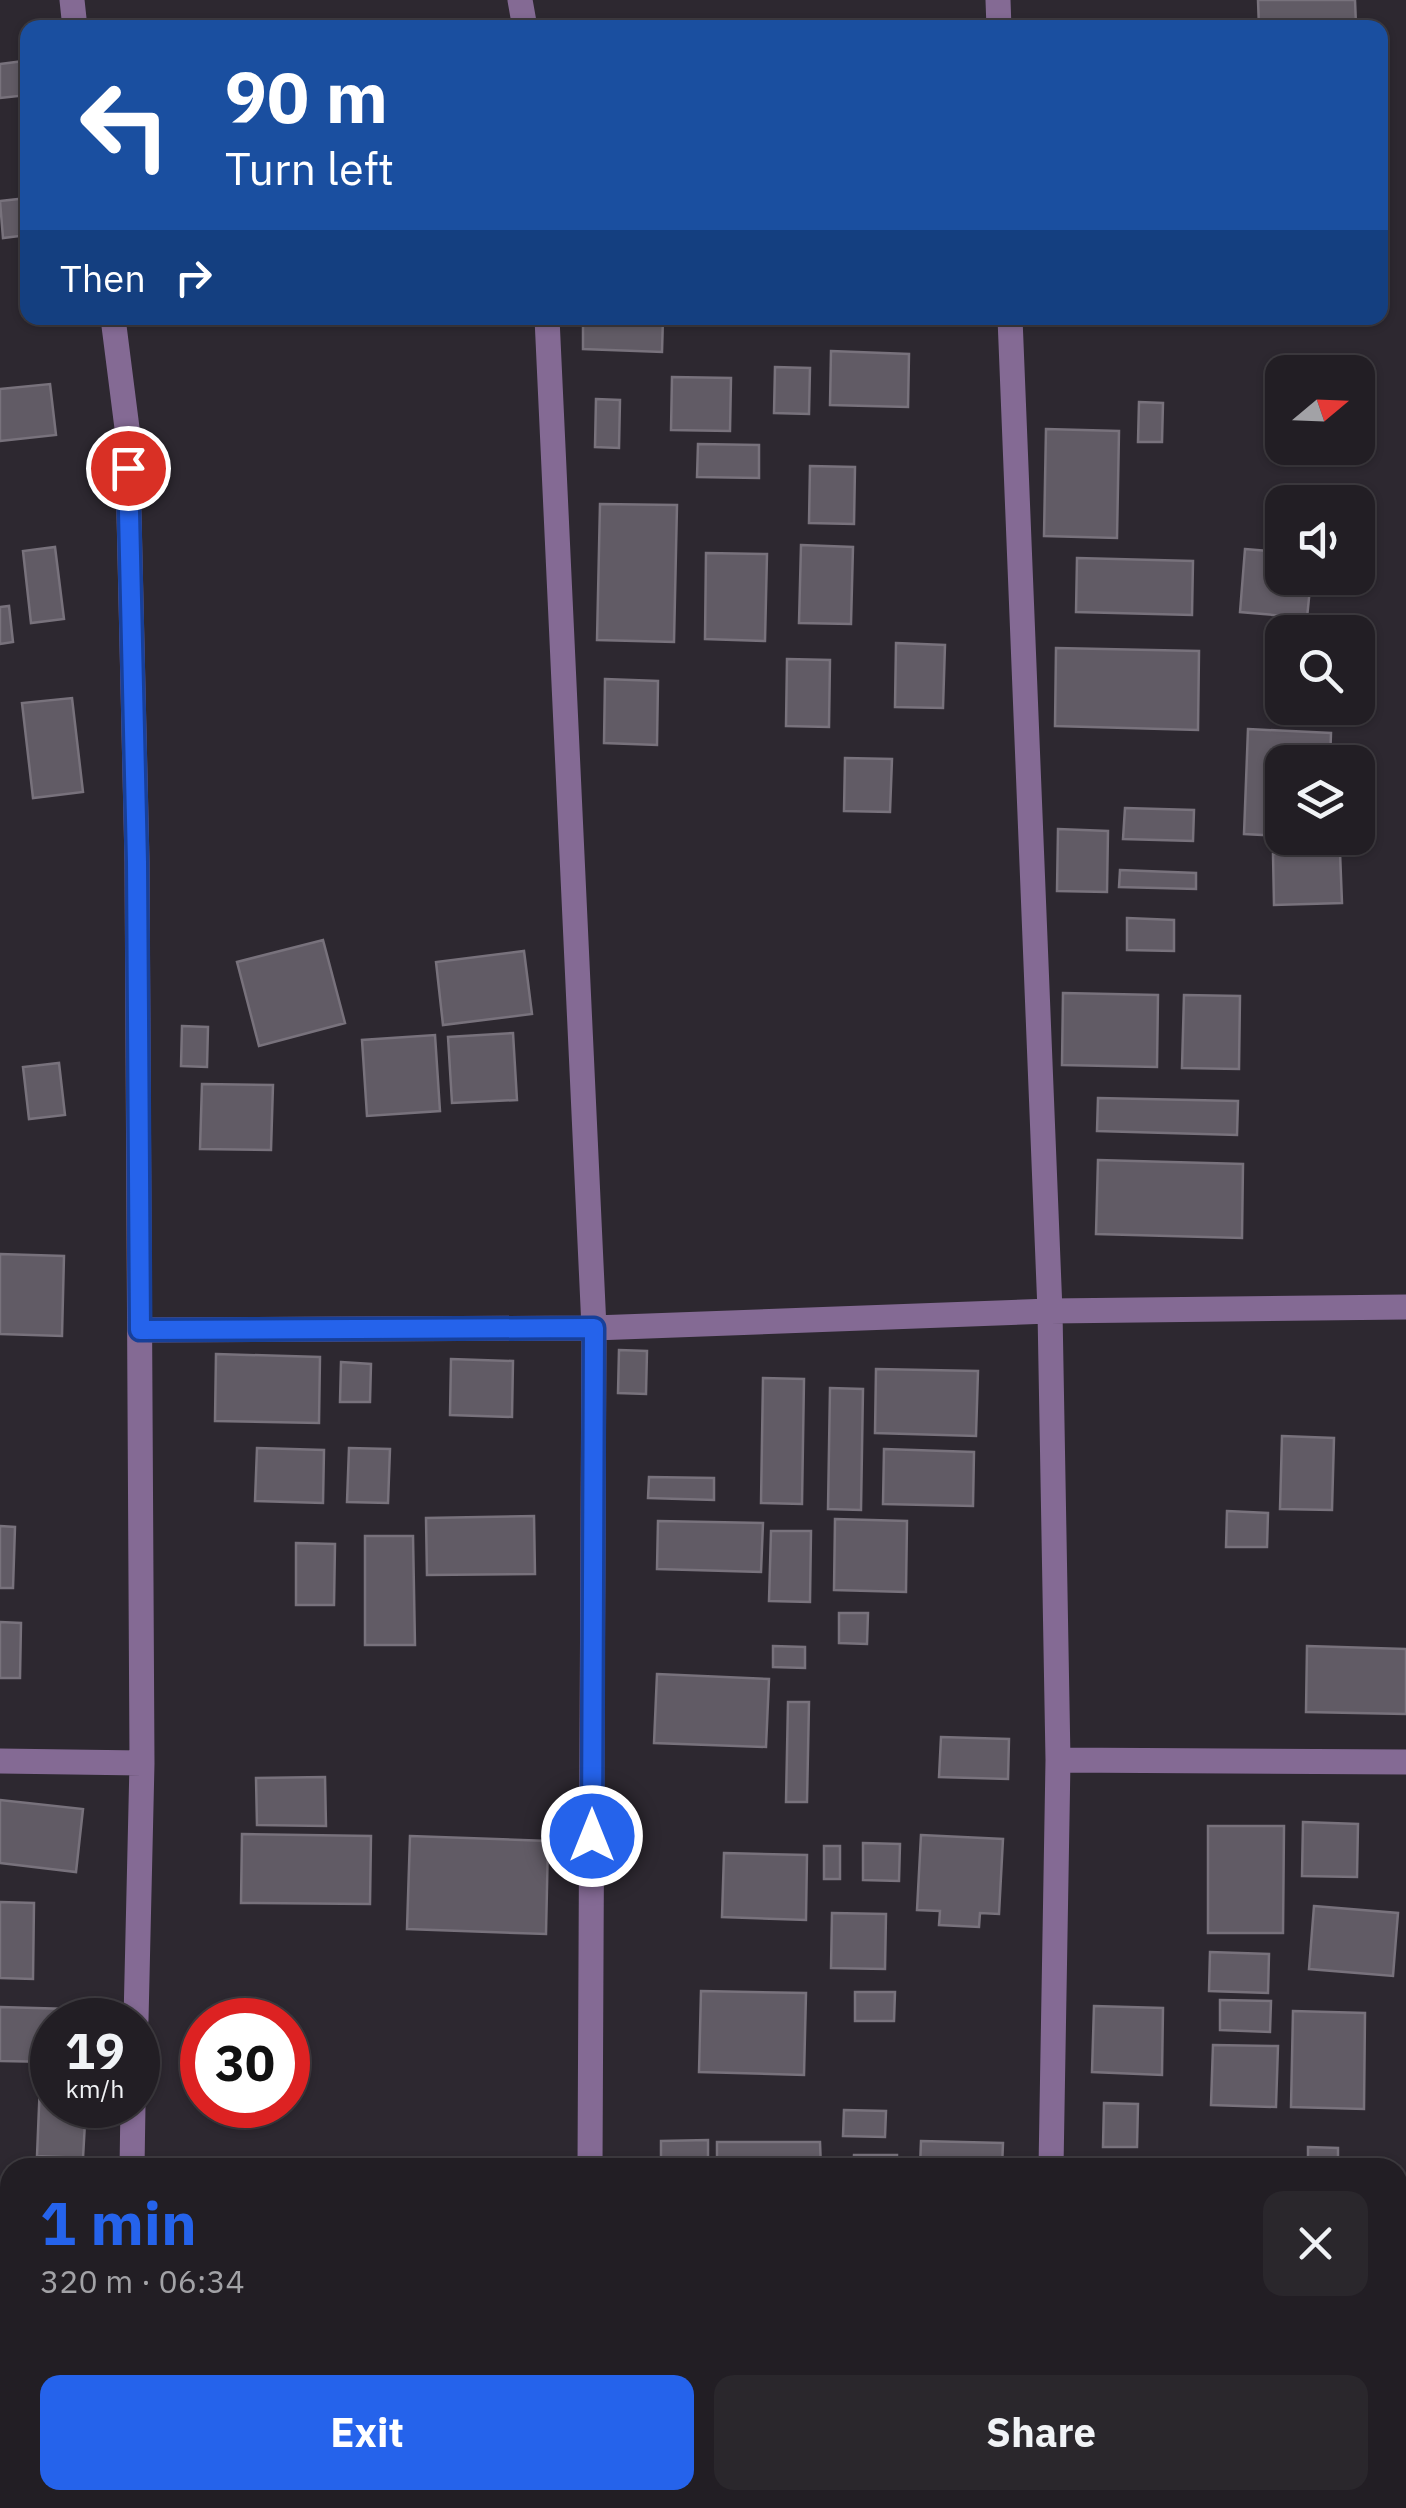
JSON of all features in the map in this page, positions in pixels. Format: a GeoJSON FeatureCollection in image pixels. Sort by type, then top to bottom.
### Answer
{"type":"FeatureCollection","features":[{"type":"Feature","properties":{"kind":"street"},"geometry":{"type":"LineString","coordinates":[[113,325],[127,428],[137,862],[142,1763],[137,1998]]}},
{"type":"Feature","properties":{"kind":"street"},"geometry":{"type":"LineString","coordinates":[[548,325],[594,1328],[590,2158]]}},
{"type":"Feature","properties":{"kind":"street"},"geometry":{"type":"LineString","coordinates":[[1010,325],[1050,1311],[1058,1760],[1050,2158]]}},
{"type":"Feature","properties":{"kind":"street"},"geometry":{"type":"LineString","coordinates":[[140,1330],[594,1328],[1050,1311],[1406,1307]]}},
{"type":"Feature","properties":{"kind":"street"},"geometry":{"type":"LineString","coordinates":[[1058,1760],[1406,1762]]}},
{"type":"Feature","properties":{"kind":"street"},"geometry":{"type":"LineString","coordinates":[[0,1761],[142,1763]]}},
{"type":"Feature","properties":{"kind":"street"},"geometry":{"type":"LineString","coordinates":[[132,2158],[133,2128]]}},
{"type":"Feature","properties":{"kind":"building"},"geometry":{"type":"Polygon","coordinates":[[[1258,0],[1355,0],[1356,20],[1259,20],[1258,0]]]}},
{"type":"Feature","properties":{"kind":"building"},"geometry":{"type":"Polygon","coordinates":[[[20,62],[20,96],[0,98],[0,64],[20,62]]]}},
{"type":"Feature","properties":{"kind":"building"},"geometry":{"type":"Polygon","coordinates":[[[20,199],[20,236],[3,238],[0,201],[20,199]]]}},
{"type":"Feature","properties":{"kind":"building"},"geometry":{"type":"Polygon","coordinates":[[[583,325],[663,325],[662,352],[583,349],[583,325]]]}},
{"type":"Feature","properties":{"kind":"building"},"geometry":{"type":"Polygon","coordinates":[[[831,351],[909,354],[908,407],[830,405],[831,351]]]}},
{"type":"Feature","properties":{"kind":"building"},"geometry":{"type":"Polygon","coordinates":[[[775,367],[810,368],[809,414],[774,413],[775,367]]]}},
{"type":"Feature","properties":{"kind":"building"},"geometry":{"type":"Polygon","coordinates":[[[672,377],[731,378],[730,431],[671,430],[672,377]]]}},
{"type":"Feature","properties":{"kind":"building"},"geometry":{"type":"Polygon","coordinates":[[[50,384],[56,435],[0,441],[0,389],[50,384]]]}},
{"type":"Feature","properties":{"kind":"building"},"geometry":{"type":"Polygon","coordinates":[[[596,399],[620,400],[619,448],[595,447],[596,399]]]}},
{"type":"Feature","properties":{"kind":"building"},"geometry":{"type":"Polygon","coordinates":[[[1139,402],[1163,403],[1162,442],[1138,442],[1139,402]]]}},
{"type":"Feature","properties":{"kind":"building"},"geometry":{"type":"Polygon","coordinates":[[[1046,429],[1119,431],[1117,538],[1044,536],[1046,429]]]}},
{"type":"Feature","properties":{"kind":"building"},"geometry":{"type":"Polygon","coordinates":[[[698,444],[759,445],[759,478],[697,477],[698,444]]]}},
{"type":"Feature","properties":{"kind":"building"},"geometry":{"type":"Polygon","coordinates":[[[810,466],[855,467],[854,524],[809,523],[810,466]]]}},
{"type":"Feature","properties":{"kind":"building"},"geometry":{"type":"Polygon","coordinates":[[[600,504],[677,505],[674,642],[597,640],[600,504]]]}},
{"type":"Feature","properties":{"kind":"building"},"geometry":{"type":"Polygon","coordinates":[[[801,545],[853,547],[851,624],[799,623],[801,545]]]}},
{"type":"Feature","properties":{"kind":"building"},"geometry":{"type":"Polygon","coordinates":[[[55,547],[64,619],[31,623],[23,551],[55,547]]]}},
{"type":"Feature","properties":{"kind":"building"},"geometry":{"type":"Polygon","coordinates":[[[1245,549],[1265,551],[1265,595],[1309,595],[1307,615],[1240,612],[1245,549]]]}},
{"type":"Feature","properties":{"kind":"building"},"geometry":{"type":"Polygon","coordinates":[[[706,553],[767,554],[765,641],[705,639],[706,553]]]}},
{"type":"Feature","properties":{"kind":"building"},"geometry":{"type":"Polygon","coordinates":[[[1077,558],[1193,561],[1192,615],[1076,612],[1077,558]]]}},
{"type":"Feature","properties":{"kind":"building"},"geometry":{"type":"Polygon","coordinates":[[[9,606],[13,642],[0,644],[0,607],[9,606]]]}},
{"type":"Feature","properties":{"kind":"building"},"geometry":{"type":"Polygon","coordinates":[[[896,643],[945,645],[943,708],[895,707],[896,643]]]}},
{"type":"Feature","properties":{"kind":"building"},"geometry":{"type":"Polygon","coordinates":[[[1056,648],[1199,651],[1198,730],[1055,726],[1056,648]]]}},
{"type":"Feature","properties":{"kind":"building"},"geometry":{"type":"Polygon","coordinates":[[[787,659],[830,660],[829,727],[786,726],[787,659]]]}},
{"type":"Feature","properties":{"kind":"building"},"geometry":{"type":"Polygon","coordinates":[[[605,679],[658,681],[657,745],[604,743],[605,679]]]}},
{"type":"Feature","properties":{"kind":"building"},"geometry":{"type":"Polygon","coordinates":[[[72,698],[83,792],[33,798],[22,703],[72,698]]]}},
{"type":"Feature","properties":{"kind":"building"},"geometry":{"type":"Polygon","coordinates":[[[1248,729],[1331,733],[1331,745],[1265,745],[1265,835],[1244,834],[1248,729]]]}},
{"type":"Feature","properties":{"kind":"building"},"geometry":{"type":"Polygon","coordinates":[[[845,758],[892,759],[890,812],[844,811],[845,758]]]}},
{"type":"Feature","properties":{"kind":"building"},"geometry":{"type":"Polygon","coordinates":[[[1125,808],[1194,810],[1193,841],[1123,839],[1125,808]]]}},
{"type":"Feature","properties":{"kind":"building"},"geometry":{"type":"Polygon","coordinates":[[[1058,829],[1108,831],[1107,892],[1057,891],[1058,829]]]}},
{"type":"Feature","properties":{"kind":"building"},"geometry":{"type":"Polygon","coordinates":[[[1273,855],[1340,855],[1342,903],[1274,905],[1273,855]]]}},
{"type":"Feature","properties":{"kind":"building"},"geometry":{"type":"Polygon","coordinates":[[[1120,870],[1196,873],[1196,889],[1119,887],[1120,870]]]}},
{"type":"Feature","properties":{"kind":"building"},"geometry":{"type":"Polygon","coordinates":[[[1127,918],[1174,920],[1174,951],[1127,950],[1127,918]]]}},
{"type":"Feature","properties":{"kind":"building"},"geometry":{"type":"Polygon","coordinates":[[[323,940],[345,1023],[259,1046],[237,962],[323,940]]]}},
{"type":"Feature","properties":{"kind":"building"},"geometry":{"type":"Polygon","coordinates":[[[524,951],[532,1014],[443,1025],[436,962],[524,951]]]}},
{"type":"Feature","properties":{"kind":"building"},"geometry":{"type":"Polygon","coordinates":[[[1063,993],[1158,995],[1157,1067],[1062,1065],[1063,993]]]}},
{"type":"Feature","properties":{"kind":"building"},"geometry":{"type":"Polygon","coordinates":[[[1184,995],[1240,996],[1239,1069],[1182,1068],[1184,995]]]}},
{"type":"Feature","properties":{"kind":"building"},"geometry":{"type":"Polygon","coordinates":[[[182,1026],[208,1027],[207,1067],[181,1066],[182,1026]]]}},
{"type":"Feature","properties":{"kind":"building"},"geometry":{"type":"Polygon","coordinates":[[[513,1033],[517,1100],[452,1103],[448,1037],[513,1033]]]}},
{"type":"Feature","properties":{"kind":"building"},"geometry":{"type":"Polygon","coordinates":[[[435,1035],[440,1111],[367,1116],[362,1040],[435,1035]]]}},
{"type":"Feature","properties":{"kind":"building"},"geometry":{"type":"Polygon","coordinates":[[[59,1063],[65,1115],[29,1119],[23,1067],[59,1063]]]}},
{"type":"Feature","properties":{"kind":"building"},"geometry":{"type":"Polygon","coordinates":[[[202,1084],[273,1085],[271,1150],[200,1149],[202,1084]]]}},
{"type":"Feature","properties":{"kind":"building"},"geometry":{"type":"Polygon","coordinates":[[[1098,1098],[1238,1101],[1237,1135],[1097,1131],[1098,1098]]]}},
{"type":"Feature","properties":{"kind":"building"},"geometry":{"type":"Polygon","coordinates":[[[1098,1160],[1243,1164],[1242,1238],[1096,1234],[1098,1160]]]}},
{"type":"Feature","properties":{"kind":"building"},"geometry":{"type":"Polygon","coordinates":[[[0,1254],[64,1256],[62,1336],[0,1334],[0,1254]]]}},
{"type":"Feature","properties":{"kind":"building"},"geometry":{"type":"Polygon","coordinates":[[[619,1350],[647,1351],[646,1394],[618,1393],[619,1350]]]}},
{"type":"Feature","properties":{"kind":"building"},"geometry":{"type":"Polygon","coordinates":[[[216,1354],[320,1357],[319,1423],[215,1421],[216,1354]]]}},
{"type":"Feature","properties":{"kind":"building"},"geometry":{"type":"Polygon","coordinates":[[[451,1359],[513,1361],[512,1417],[450,1415],[451,1359]]]}},
{"type":"Feature","properties":{"kind":"building"},"geometry":{"type":"Polygon","coordinates":[[[341,1362],[371,1364],[370,1402],[340,1402],[341,1362]]]}},
{"type":"Feature","properties":{"kind":"building"},"geometry":{"type":"Polygon","coordinates":[[[876,1369],[978,1371],[976,1436],[875,1433],[876,1369]]]}},
{"type":"Feature","properties":{"kind":"building"},"geometry":{"type":"Polygon","coordinates":[[[763,1378],[804,1379],[802,1504],[761,1503],[763,1378]]]}},
{"type":"Feature","properties":{"kind":"building"},"geometry":{"type":"Polygon","coordinates":[[[830,1388],[863,1389],[861,1510],[828,1509],[830,1388]]]}},
{"type":"Feature","properties":{"kind":"building"},"geometry":{"type":"Polygon","coordinates":[[[1282,1436],[1334,1438],[1332,1510],[1280,1509],[1282,1436]]]}},
{"type":"Feature","properties":{"kind":"building"},"geometry":{"type":"Polygon","coordinates":[[[257,1448],[324,1450],[323,1503],[255,1501],[257,1448]]]}},
{"type":"Feature","properties":{"kind":"building"},"geometry":{"type":"Polygon","coordinates":[[[349,1448],[390,1449],[388,1503],[347,1502],[349,1448]]]}},
{"type":"Feature","properties":{"kind":"building"},"geometry":{"type":"Polygon","coordinates":[[[884,1449],[974,1452],[973,1506],[883,1504],[884,1449]]]}},
{"type":"Feature","properties":{"kind":"building"},"geometry":{"type":"Polygon","coordinates":[[[649,1477],[714,1478],[714,1500],[648,1498],[649,1477]]]}},
{"type":"Feature","properties":{"kind":"building"},"geometry":{"type":"Polygon","coordinates":[[[1227,1511],[1268,1513],[1267,1547],[1226,1547],[1227,1511]]]}},
{"type":"Feature","properties":{"kind":"building"},"geometry":{"type":"Polygon","coordinates":[[[534,1516],[535,1574],[427,1575],[426,1518],[534,1516]]]}},
{"type":"Feature","properties":{"kind":"building"},"geometry":{"type":"Polygon","coordinates":[[[835,1519],[907,1521],[906,1592],[834,1590],[835,1519]]]}},
{"type":"Feature","properties":{"kind":"building"},"geometry":{"type":"Polygon","coordinates":[[[658,1521],[763,1523],[761,1572],[657,1569],[658,1521]]]}},
{"type":"Feature","properties":{"kind":"building"},"geometry":{"type":"Polygon","coordinates":[[[0,1526],[15,1527],[13,1588],[0,1588],[0,1526]]]}},
{"type":"Feature","properties":{"kind":"building"},"geometry":{"type":"Polygon","coordinates":[[[771,1531],[811,1531],[810,1602],[769,1601],[771,1531]]]}},
{"type":"Feature","properties":{"kind":"building"},"geometry":{"type":"Polygon","coordinates":[[[365,1536],[413,1536],[415,1645],[365,1645],[365,1536]]]}},
{"type":"Feature","properties":{"kind":"building"},"geometry":{"type":"Polygon","coordinates":[[[296,1543],[335,1544],[334,1605],[296,1605],[296,1543]]]}},
{"type":"Feature","properties":{"kind":"building"},"geometry":{"type":"Polygon","coordinates":[[[839,1613],[868,1613],[867,1644],[839,1643],[839,1613]]]}},
{"type":"Feature","properties":{"kind":"building"},"geometry":{"type":"Polygon","coordinates":[[[0,1622],[21,1623],[20,1678],[0,1678],[0,1622]]]}},
{"type":"Feature","properties":{"kind":"building"},"geometry":{"type":"Polygon","coordinates":[[[773,1646],[805,1647],[805,1668],[773,1667],[773,1646]]]}},
{"type":"Feature","properties":{"kind":"building"},"geometry":{"type":"Polygon","coordinates":[[[1307,1646],[1406,1649],[1406,1714],[1306,1712],[1307,1646]]]}},
{"type":"Feature","properties":{"kind":"building"},"geometry":{"type":"Polygon","coordinates":[[[657,1674],[769,1679],[766,1747],[654,1743],[657,1674]]]}},
{"type":"Feature","properties":{"kind":"building"},"geometry":{"type":"Polygon","coordinates":[[[788,1702],[809,1702],[807,1802],[786,1802],[788,1702]]]}},
{"type":"Feature","properties":{"kind":"building"},"geometry":{"type":"Polygon","coordinates":[[[941,1737],[1009,1739],[1008,1779],[939,1777],[941,1737]]]}},
{"type":"Feature","properties":{"kind":"building"},"geometry":{"type":"Polygon","coordinates":[[[325,1777],[326,1826],[257,1825],[256,1778],[325,1777]]]}},
{"type":"Feature","properties":{"kind":"building"},"geometry":{"type":"Polygon","coordinates":[[[0,1800],[83,1809],[76,1872],[0,1863],[0,1800]]]}},
{"type":"Feature","properties":{"kind":"building"},"geometry":{"type":"Polygon","coordinates":[[[1303,1822],[1358,1824],[1357,1877],[1302,1876],[1303,1822]]]}},
{"type":"Feature","properties":{"kind":"building"},"geometry":{"type":"Polygon","coordinates":[[[1208,1826],[1284,1826],[1283,1933],[1208,1933],[1208,1826]]]}},
{"type":"Feature","properties":{"kind":"building"},"geometry":{"type":"Polygon","coordinates":[[[242,1834],[371,1836],[370,1904],[241,1903],[242,1834]]]}},
{"type":"Feature","properties":{"kind":"building"},"geometry":{"type":"Polygon","coordinates":[[[921,1835],[1003,1839],[999,1914],[980,1913],[979,1927],[939,1925],[940,1911],[917,1910],[921,1835]]]}},
{"type":"Feature","properties":{"kind":"building"},"geometry":{"type":"Polygon","coordinates":[[[410,1836],[548,1841],[546,1934],[407,1929],[410,1836]]]}},
{"type":"Feature","properties":{"kind":"building"},"geometry":{"type":"Polygon","coordinates":[[[863,1843],[900,1844],[899,1881],[863,1880],[863,1843]]]}},
{"type":"Feature","properties":{"kind":"building"},"geometry":{"type":"Polygon","coordinates":[[[824,1846],[840,1846],[840,1879],[824,1879],[824,1846]]]}},
{"type":"Feature","properties":{"kind":"building"},"geometry":{"type":"Polygon","coordinates":[[[724,1853],[807,1855],[806,1920],[722,1917],[724,1853]]]}},
{"type":"Feature","properties":{"kind":"building"},"geometry":{"type":"Polygon","coordinates":[[[0,1902],[34,1903],[33,1979],[0,1978],[0,1902]]]}},
{"type":"Feature","properties":{"kind":"building"},"geometry":{"type":"Polygon","coordinates":[[[1314,1906],[1398,1913],[1393,1976],[1309,1969],[1314,1906]]]}},
{"type":"Feature","properties":{"kind":"building"},"geometry":{"type":"Polygon","coordinates":[[[832,1913],[886,1914],[885,1969],[831,1968],[832,1913]]]}},
{"type":"Feature","properties":{"kind":"building"},"geometry":{"type":"Polygon","coordinates":[[[1210,1952],[1269,1954],[1268,1993],[1209,1991],[1210,1952]]]}},
{"type":"Feature","properties":{"kind":"building"},"geometry":{"type":"Polygon","coordinates":[[[701,1991],[806,1993],[804,2075],[699,2072],[701,1991]]]}},
{"type":"Feature","properties":{"kind":"building"},"geometry":{"type":"Polygon","coordinates":[[[855,1992],[895,1992],[894,2021],[855,2021],[855,1992]]]}},
{"type":"Feature","properties":{"kind":"building"},"geometry":{"type":"Polygon","coordinates":[[[1220,2000],[1271,2001],[1270,2032],[1220,2030],[1220,2000]]]}},
{"type":"Feature","properties":{"kind":"building"},"geometry":{"type":"Polygon","coordinates":[[[1094,2006],[1163,2008],[1162,2075],[1092,2072],[1094,2006]]]}},
{"type":"Feature","properties":{"kind":"building"},"geometry":{"type":"Polygon","coordinates":[[[0,2007],[30,2008],[30,2062],[0,2061],[0,2007]]]}},
{"type":"Feature","properties":{"kind":"building"},"geometry":{"type":"Polygon","coordinates":[[[1293,2011],[1365,2013],[1364,2109],[1291,2107],[1293,2011]]]}},
{"type":"Feature","properties":{"kind":"building"},"geometry":{"type":"Polygon","coordinates":[[[1213,2045],[1278,2046],[1276,2107],[1211,2105],[1213,2045]]]}},
{"type":"Feature","properties":{"kind":"building"},"geometry":{"type":"Polygon","coordinates":[[[1104,2103],[1138,2104],[1137,2147],[1103,2147],[1104,2103]]]}},
{"type":"Feature","properties":{"kind":"building"},"geometry":{"type":"Polygon","coordinates":[[[844,2110],[886,2111],[885,2137],[843,2136],[844,2110]]]}},
{"type":"Feature","properties":{"kind":"building"},"geometry":{"type":"Polygon","coordinates":[[[38,2128],[85,2128],[83,2158],[37,2156],[38,2128]]]}},
{"type":"Feature","properties":{"kind":"building"},"geometry":{"type":"Polygon","coordinates":[[[708,2140],[708,2158],[661,2158],[661,2141],[708,2140]]]}},
{"type":"Feature","properties":{"kind":"building"},"geometry":{"type":"Polygon","coordinates":[[[921,2141],[1003,2143],[1002,2158],[920,2158],[921,2141]]]}},
{"type":"Feature","properties":{"kind":"building"},"geometry":{"type":"Polygon","coordinates":[[[717,2142],[820,2142],[821,2158],[717,2158],[717,2142]]]}},
{"type":"Feature","properties":{"kind":"building"},"geometry":{"type":"Polygon","coordinates":[[[1308,2147],[1338,2148],[1338,2158],[1308,2158],[1308,2147]]]}},
{"type":"Feature","properties":{"kind":"building"},"geometry":{"type":"Polygon","coordinates":[[[854,2155],[897,2155],[897,2158],[854,2158],[854,2155]]]}},
{"type":"Feature","properties":{"kind":"route"},"geometry":{"type":"LineString","coordinates":[[128,468],[137,862],[140,1330],[594,1328],[592,1836]]}}]}
